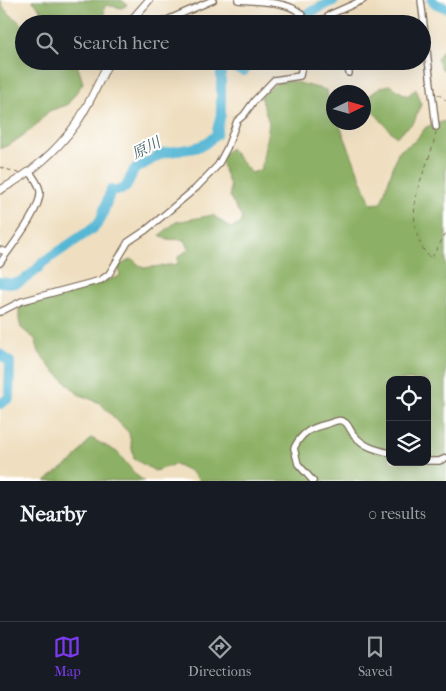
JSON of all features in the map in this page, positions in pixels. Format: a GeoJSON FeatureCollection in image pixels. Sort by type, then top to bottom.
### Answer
{"type":"FeatureCollection","features":[{"type":"Feature","properties":{"kind":"street"},"geometry":{"type":"LineString","coordinates":[[136,15],[149,0]]}},
{"type":"Feature","properties":{"kind":"street"},"geometry":{"type":"LineString","coordinates":[[179,15],[213,0]]}},
{"type":"Feature","properties":{"kind":"street"},"geometry":{"type":"LineString","coordinates":[[238,0],[282,4],[296,8],[301,15]]}},
{"type":"Feature","properties":{"kind":"street"},"geometry":{"type":"LineString","coordinates":[[329,15],[363,0]]}},
{"type":"Feature","properties":{"kind":"street"},"geometry":{"type":"LineString","coordinates":[[421,0],[423,15]]}},
{"type":"Feature","properties":{"kind":"street"},"geometry":{"type":"LineString","coordinates":[[0,190],[30,172],[49,155],[77,123],[104,70]]}},
{"type":"Feature","properties":{"kind":"street"},"geometry":{"type":"LineString","coordinates":[[0,312],[22,301],[101,280],[109,274],[128,242],[146,230],[196,188],[218,164],[227,148],[237,121],[254,101],[274,80],[300,76],[301,70]]}},
{"type":"Feature","properties":{"kind":"street"},"geometry":{"type":"LineString","coordinates":[[430,70],[436,127]]}},
{"type":"Feature","properties":{"kind":"street"},"geometry":{"type":"LineString","coordinates":[[0,263],[36,209],[40,198],[40,190],[30,172]]}},
{"type":"Feature","properties":{"kind":"street"},"geometry":{"type":"LineString","coordinates":[[0,250],[7,252]]}},
{"type":"Feature","properties":{"kind":"street"},"geometry":{"type":"LineString","coordinates":[[312,481],[298,464],[294,448],[298,439],[316,426],[338,420],[346,423],[354,436],[364,444],[386,452]]}},
{"type":"Feature","properties":{"kind":"street"},"geometry":{"type":"LineString","coordinates":[[431,461],[439,461],[446,458]]}},
{"type":"Feature","properties":{"kind":"path"},"geometry":{"type":"LineString","coordinates":[[433,92],[446,100]]}},
{"type":"Feature","properties":{"kind":"path"},"geometry":{"type":"LineString","coordinates":[[436,127],[418,183],[414,209],[417,238],[423,250],[431,259],[446,233]]}},
{"type":"Feature","properties":{"kind":"path"},"geometry":{"type":"LineString","coordinates":[[0,167],[18,172],[22,176]]}},
{"type":"Feature","properties":{"kind":"green space"},"geometry":{"type":"Polygon","coordinates":[[[0,0],[5,10],[15,18],[15,70],[79,70],[83,83],[67,105],[49,111],[32,129],[11,144],[0,149],[0,0]]]}},
{"type":"Feature","properties":{"kind":"green space"},"geometry":{"type":"Polygon","coordinates":[[[32,0],[122,0],[127,5],[122,8],[105,5],[104,15],[62,15],[57,12],[43,12],[32,0]]]}},
{"type":"Feature","properties":{"kind":"green space"},"geometry":{"type":"Polygon","coordinates":[[[446,46],[446,72],[442,69],[437,59],[446,46]]]}},
{"type":"Feature","properties":{"kind":"green space"},"geometry":{"type":"Polygon","coordinates":[[[291,81],[326,90],[326,130],[342,130],[371,204],[381,203],[398,152],[415,141],[426,127],[446,122],[446,481],[200,481],[190,471],[175,464],[155,471],[134,459],[129,433],[100,403],[78,394],[50,367],[39,352],[35,339],[21,328],[19,309],[25,302],[65,295],[120,276],[118,266],[132,259],[143,268],[178,264],[178,257],[189,249],[185,240],[166,239],[160,235],[176,222],[213,215],[230,228],[239,225],[242,218],[230,197],[230,186],[220,159],[230,148],[251,173],[261,170],[269,123],[261,97],[276,83],[291,81]]]}},
{"type":"Feature","properties":{"kind":"green space"},"geometry":{"type":"Polygon","coordinates":[[[390,85],[407,96],[416,89],[421,104],[414,122],[396,137],[371,109],[371,94],[381,87],[390,85]]]}},
{"type":"Feature","properties":{"kind":"green space"},"geometry":{"type":"Polygon","coordinates":[[[91,438],[117,452],[136,475],[144,481],[45,481],[73,461],[91,438]]]}},
{"type":"Feature","properties":{"kind":"waterway","name":"原川"},"geometry":{"type":"LineString","coordinates":[[305,15],[335,0]]}},
{"type":"Feature","properties":{"kind":"waterway","name":"原川"},"geometry":{"type":"LineString","coordinates":[[432,0],[434,3],[446,8]]}},
{"type":"Feature","properties":{"kind":"waterway","name":"原川"},"geometry":{"type":"LineString","coordinates":[[0,282],[16,283],[23,280],[42,263],[95,227],[101,219],[111,190],[121,190],[126,187],[134,170],[163,153],[195,148],[205,144],[216,135],[221,114],[221,70]]}},
{"type":"Feature","properties":{"kind":"waterway","name":"原川"},"geometry":{"type":"LineString","coordinates":[[0,354],[10,362],[9,398],[0,404]]}}]}
